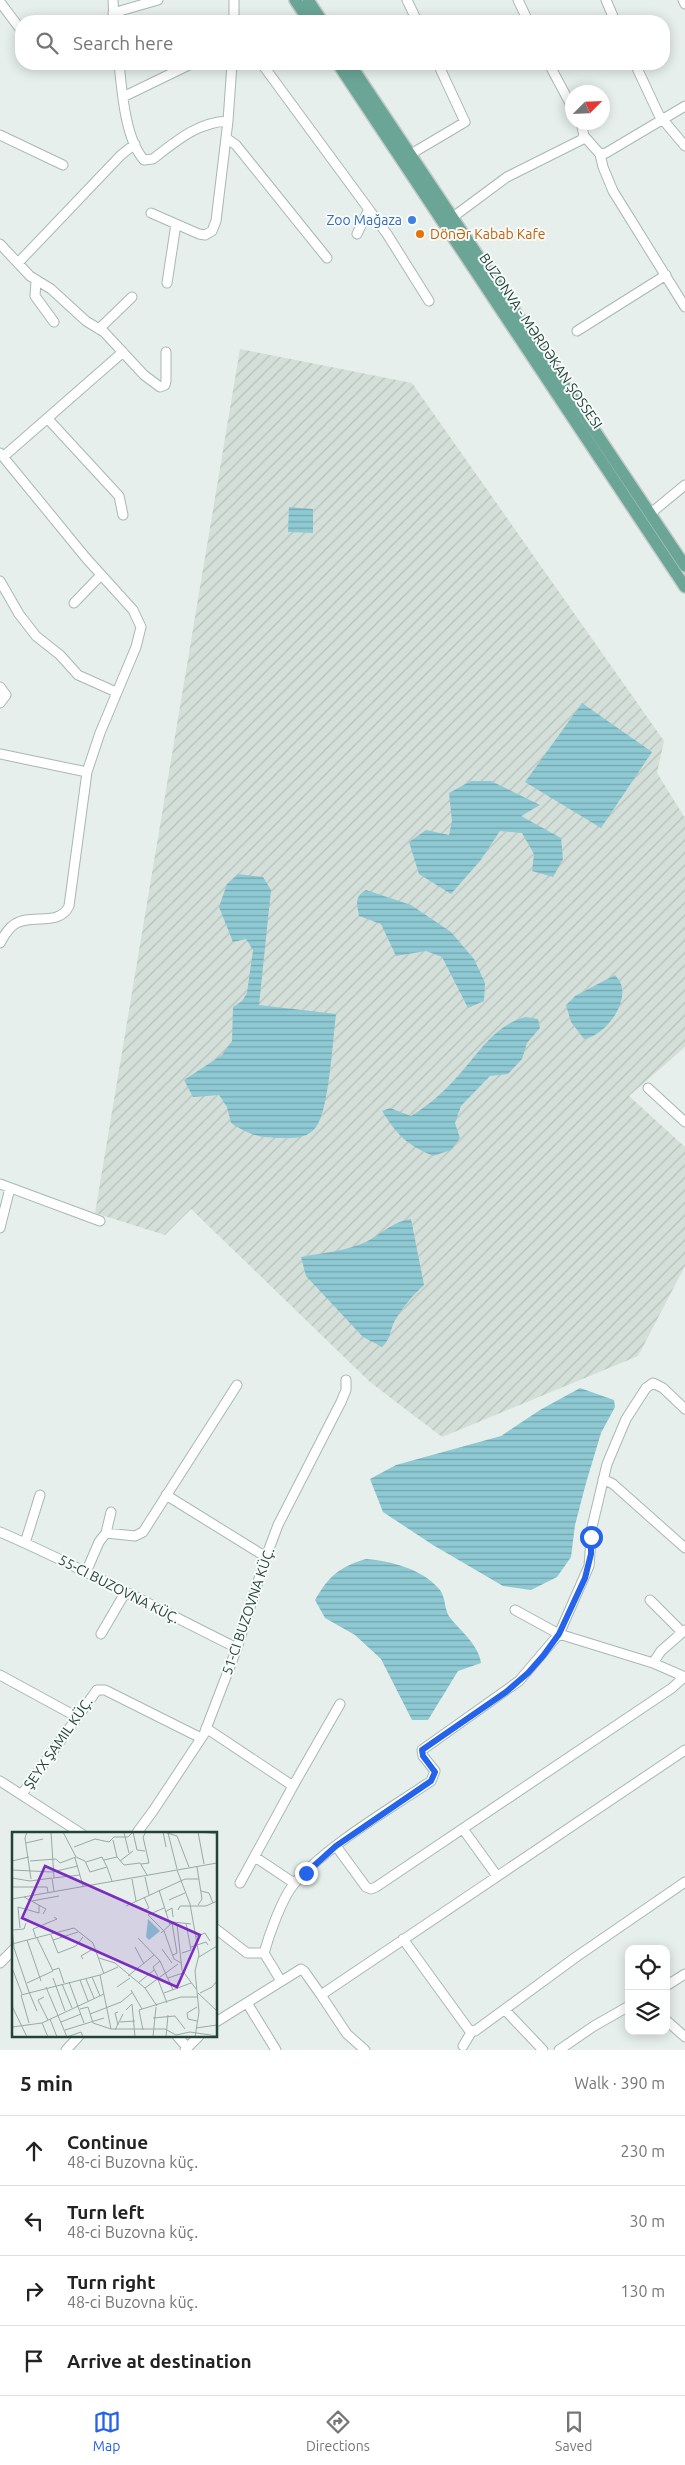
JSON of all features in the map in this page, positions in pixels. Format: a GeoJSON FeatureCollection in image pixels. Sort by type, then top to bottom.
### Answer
{"type":"FeatureCollection","features":[{"type":"Feature","properties":{"kind":"main road"},"geometry":{"type":"LineString","coordinates":[[295,0],[305,15]]}},
{"type":"Feature","properties":{"kind":"main road"},"geometry":{"type":"LineString","coordinates":[[308,0],[318,15]]}},
{"type":"Feature","properties":{"kind":"main road","name":"BUZONVA - MƏRDƏKAN ŞOSSESI"},"geometry":{"type":"LineString","coordinates":[[342,70],[685,586]]}},
{"type":"Feature","properties":{"kind":"main road"},"geometry":{"type":"LineString","coordinates":[[354,70],[685,566]]}},
{"type":"Feature","properties":{"kind":"street"},"geometry":{"type":"LineString","coordinates":[[113,0],[114,15]]}},
{"type":"Feature","properties":{"kind":"street"},"geometry":{"type":"LineString","coordinates":[[119,15],[158,0]]}},
{"type":"Feature","properties":{"kind":"street"},"geometry":{"type":"LineString","coordinates":[[234,0],[234,15]]}},
{"type":"Feature","properties":{"kind":"street"},"geometry":{"type":"LineString","coordinates":[[407,0],[414,15]]}},
{"type":"Feature","properties":{"kind":"street"},"geometry":{"type":"LineString","coordinates":[[518,0],[525,15]]}},
{"type":"Feature","properties":{"kind":"street"},"geometry":{"type":"LineString","coordinates":[[606,0],[612,15]]}},
{"type":"Feature","properties":{"kind":"street"},"geometry":{"type":"LineString","coordinates":[[683,0],[685,4]]}},
{"type":"Feature","properties":{"kind":"street"},"geometry":{"type":"LineString","coordinates":[[0,2],[15,22]]}},
{"type":"Feature","properties":{"kind":"street"},"geometry":{"type":"LineString","coordinates":[[120,70],[123,97],[135,144],[141,157],[147,161],[201,126],[214,122],[228,121]]}},
{"type":"Feature","properties":{"kind":"street"},"geometry":{"type":"LineString","coordinates":[[123,97],[179,70]]}},
{"type":"Feature","properties":{"kind":"street"},"geometry":{"type":"LineString","coordinates":[[151,213],[199,234],[205,235],[212,231],[216,221],[228,121],[232,70]]}},
{"type":"Feature","properties":{"kind":"street"},"geometry":{"type":"LineString","coordinates":[[266,70],[368,211],[387,234],[429,301]]}},
{"type":"Feature","properties":{"kind":"street"},"geometry":{"type":"LineString","coordinates":[[411,154],[465,122],[441,70]]}},
{"type":"Feature","properties":{"kind":"street"},"geometry":{"type":"LineString","coordinates":[[552,70],[565,94]]}},
{"type":"Feature","properties":{"kind":"street"},"geometry":{"type":"LineString","coordinates":[[638,70],[663,121],[685,146]]}},
{"type":"Feature","properties":{"kind":"street"},"geometry":{"type":"LineString","coordinates":[[600,154],[606,153],[663,121],[685,106]]}},
{"type":"Feature","properties":{"kind":"street"},"geometry":{"type":"LineString","coordinates":[[582,130],[584,136],[600,154],[603,167],[614,191],[685,307]]}},
{"type":"Feature","properties":{"kind":"street"},"geometry":{"type":"LineString","coordinates":[[0,135],[63,166]]}},
{"type":"Feature","properties":{"kind":"street"},"geometry":{"type":"LineString","coordinates":[[453,217],[506,177],[576,143],[584,136]]}},
{"type":"Feature","properties":{"kind":"street"},"geometry":{"type":"LineString","coordinates":[[226,138],[236,145],[327,258]]}},
{"type":"Feature","properties":{"kind":"street"},"geometry":{"type":"LineString","coordinates":[[18,263],[121,155],[135,144]]}},
{"type":"Feature","properties":{"kind":"street"},"geometry":{"type":"LineString","coordinates":[[357,234],[368,211]]}},
{"type":"Feature","properties":{"kind":"street"},"geometry":{"type":"LineString","coordinates":[[167,283],[176,224]]}},
{"type":"Feature","properties":{"kind":"street"},"geometry":{"type":"LineString","coordinates":[[0,244],[36,281],[51,289],[86,322],[99,329],[144,375],[160,387],[165,385],[166,381],[166,352]]}},
{"type":"Feature","properties":{"kind":"street"},"geometry":{"type":"LineString","coordinates":[[577,331],[666,275]]}},
{"type":"Feature","properties":{"kind":"street"},"geometry":{"type":"LineString","coordinates":[[36,281],[35,296],[54,322]]}},
{"type":"Feature","properties":{"kind":"street"},"geometry":{"type":"LineString","coordinates":[[99,329],[132,297]]}},
{"type":"Feature","properties":{"kind":"street"},"geometry":{"type":"LineString","coordinates":[[0,942],[17,922],[56,917],[68,910],[72,892],[87,772],[116,692],[136,647],[140,627],[133,610],[101,575],[2,455],[48,419],[123,352]]}},
{"type":"Feature","properties":{"kind":"street"},"geometry":{"type":"LineString","coordinates":[[48,419],[119,496],[123,514]]}},
{"type":"Feature","properties":{"kind":"street"},"geometry":{"type":"LineString","coordinates":[[651,513],[685,485]]}},
{"type":"Feature","properties":{"kind":"street"},"geometry":{"type":"LineString","coordinates":[[74,603],[101,575]]}},
{"type":"Feature","properties":{"kind":"street"},"geometry":{"type":"LineString","coordinates":[[0,581],[19,614],[36,636],[60,655],[78,675],[116,692]]}},
{"type":"Feature","properties":{"kind":"street"},"geometry":{"type":"LineString","coordinates":[[0,687],[6,694],[0,703]]}},
{"type":"Feature","properties":{"kind":"street"},"geometry":{"type":"LineString","coordinates":[[0,754],[87,772]]}},
{"type":"Feature","properties":{"kind":"street"},"geometry":{"type":"LineString","coordinates":[[648,1088],[685,1122]]}},
{"type":"Feature","properties":{"kind":"street"},"geometry":{"type":"LineString","coordinates":[[0,1184],[100,1221]]}},
{"type":"Feature","properties":{"kind":"street"},"geometry":{"type":"LineString","coordinates":[[0,1228],[10,1188]]}},
{"type":"Feature","properties":{"kind":"street","name":"51-CI BUZOVNA KÜÇ."},"geometry":{"type":"LineString","coordinates":[[138,1832],[154,1811],[206,1728],[237,1648],[266,1557],[290,1500],[341,1402],[346,1390],[346,1380]]}},
{"type":"Feature","properties":{"kind":"street"},"geometry":{"type":"LineString","coordinates":[[264,1953],[294,1883],[336,1846],[431,1781],[435,1772],[423,1756],[422,1750],[519,1681],[559,1634],[589,1566],[592,1527],[603,1479],[621,1428],[649,1385],[658,1384],[685,1408]]}},
{"type":"Feature","properties":{"kind":"street"},"geometry":{"type":"LineString","coordinates":[[106,1533],[139,1535],[238,1385]]}},
{"type":"Feature","properties":{"kind":"street"},"geometry":{"type":"LineString","coordinates":[[603,1479],[613,1484],[685,1547]]}},
{"type":"Feature","properties":{"kind":"street"},"geometry":{"type":"LineString","coordinates":[[25,1543],[40,1495]]}},
{"type":"Feature","properties":{"kind":"street"},"geometry":{"type":"LineString","coordinates":[[166,1496],[266,1557]]}},
{"type":"Feature","properties":{"kind":"street"},"geometry":{"type":"LineString","coordinates":[[87,1570],[99,1542],[106,1533],[111,1512]]}},
{"type":"Feature","properties":{"kind":"street","name":"55-CI BUZOVNA KÜÇ."},"geometry":{"type":"LineString","coordinates":[[0,1532],[87,1570],[126,1593],[237,1648]]}},
{"type":"Feature","properties":{"kind":"street"},"geometry":{"type":"LineString","coordinates":[[101,1634],[126,1593]]}},
{"type":"Feature","properties":{"kind":"street"},"geometry":{"type":"LineString","coordinates":[[650,1600],[684,1631],[661,1651],[653,1663]]}},
{"type":"Feature","properties":{"kind":"street"},"geometry":{"type":"LineString","coordinates":[[336,1846],[366,1887],[371,1889],[672,1688],[684,1677],[653,1663],[559,1634],[515,1610]]}},
{"type":"Feature","properties":{"kind":"street"},"geometry":{"type":"LineString","coordinates":[[0,1675],[77,1716]]}},
{"type":"Feature","properties":{"kind":"street","name":"ŞEYX ŞAMIL KÜÇ."},"geometry":{"type":"LineString","coordinates":[[22,1794],[94,1693],[105,1690],[201,1738]]}},
{"type":"Feature","properties":{"kind":"street"},"geometry":{"type":"LineString","coordinates":[[240,1883],[340,1704]]}},
{"type":"Feature","properties":{"kind":"street"},"geometry":{"type":"LineString","coordinates":[[206,1728],[293,1786]]}},
{"type":"Feature","properties":{"kind":"street"},"geometry":{"type":"LineString","coordinates":[[321,1995],[685,1750]]}},
{"type":"Feature","properties":{"kind":"street"},"geometry":{"type":"LineString","coordinates":[[3,1783],[79,1832]]}},
{"type":"Feature","properties":{"kind":"street","name":"ŞEYX ŞAMIL KÜÇ."},"geometry":{"type":"LineString","coordinates":[[0,1793],[3,1783]]}},
{"type":"Feature","properties":{"kind":"street"},"geometry":{"type":"LineString","coordinates":[[463,1829],[496,1876]]}},
{"type":"Feature","properties":{"kind":"street"},"geometry":{"type":"LineString","coordinates":[[255,1857],[294,1883]]}},
{"type":"Feature","properties":{"kind":"street"},"geometry":{"type":"LineString","coordinates":[[463,2046],[472,2031],[505,2010],[583,1952],[685,1882]]}},
{"type":"Feature","properties":{"kind":"street"},"geometry":{"type":"LineString","coordinates":[[218,1931],[247,1953],[264,1953]]}},
{"type":"Feature","properties":{"kind":"street"},"geometry":{"type":"LineString","coordinates":[[403,1939],[472,2031]]}},
{"type":"Feature","properties":{"kind":"street"},"geometry":{"type":"LineString","coordinates":[[0,1963],[12,1950]]}},
{"type":"Feature","properties":{"kind":"street"},"geometry":{"type":"LineString","coordinates":[[264,1953],[281,1980]]}},
{"type":"Feature","properties":{"kind":"street"},"geometry":{"type":"LineString","coordinates":[[218,2021],[301,1969],[347,2034],[365,2050]]}},
{"type":"Feature","properties":{"kind":"street"},"geometry":{"type":"LineString","coordinates":[[670,1983],[685,1974]]}},
{"type":"Feature","properties":{"kind":"street"},"geometry":{"type":"LineString","coordinates":[[247,2003],[276,2050]]}},
{"type":"Feature","properties":{"kind":"street"},"geometry":{"type":"LineString","coordinates":[[559,2050],[594,2026],[625,2008]]}},
{"type":"Feature","properties":{"kind":"street"},"geometry":{"type":"LineString","coordinates":[[505,2010],[543,2050]]}},
{"type":"Feature","properties":{"kind":"street"},"geometry":{"type":"LineString","coordinates":[[670,2023],[685,2036]]}},
{"type":"Feature","properties":{"kind":"street"},"geometry":{"type":"LineString","coordinates":[[66,2050],[77,2038]]}},
{"type":"Feature","properties":{"kind":"street"},"geometry":{"type":"LineString","coordinates":[[178,2038],[186,2049],[198,2038]]}},
{"type":"Feature","properties":{"kind":"shaded area"},"geometry":{"type":"Polygon","coordinates":[[[240,349],[412,383],[664,741],[657,773],[685,818],[685,1047],[629,1096],[685,1147],[685,1266],[638,1356],[442,1437],[370,1382],[191,1209],[165,1235],[95,1213],[240,349]]]}},
{"type":"Feature","properties":{"kind":"water"},"geometry":{"type":"Polygon","coordinates":[[[289,507],[313,509],[313,533],[288,532],[289,507]]]}},
{"type":"Feature","properties":{"kind":"water"},"geometry":{"type":"Polygon","coordinates":[[[582,703],[652,752],[601,828],[525,782],[582,703]]]}},
{"type":"Feature","properties":{"kind":"water"},"geometry":{"type":"Polygon","coordinates":[[[471,781],[491,781],[540,805],[521,816],[561,838],[563,859],[553,877],[532,871],[534,854],[522,833],[500,831],[480,861],[451,894],[419,874],[409,842],[426,830],[449,835],[452,821],[449,793],[471,781]]]}},
{"type":"Feature","properties":{"kind":"water"},"geometry":{"type":"Polygon","coordinates":[[[238,874],[263,877],[271,890],[259,1005],[336,1014],[330,1074],[324,1106],[316,1127],[305,1136],[291,1138],[267,1137],[243,1130],[231,1123],[227,1107],[219,1095],[193,1097],[184,1080],[222,1055],[232,1041],[233,1007],[242,1001],[247,993],[253,950],[246,939],[233,942],[219,907],[227,884],[238,874]]]}},
{"type":"Feature","properties":{"kind":"water"},"geometry":{"type":"Polygon","coordinates":[[[366,890],[411,905],[451,932],[474,959],[485,983],[484,1001],[468,1008],[442,957],[426,951],[396,956],[381,924],[359,916],[358,898],[366,890]]]}},
{"type":"Feature","properties":{"kind":"water"},"geometry":{"type":"Polygon","coordinates":[[[615,975],[621,983],[622,989],[620,1005],[605,1027],[591,1037],[584,1039],[571,1022],[566,1005],[575,996],[615,975]]]}},
{"type":"Feature","properties":{"kind":"water"},"geometry":{"type":"Polygon","coordinates":[[[526,1017],[538,1019],[540,1028],[527,1043],[522,1059],[508,1074],[490,1076],[461,1106],[455,1123],[460,1138],[451,1150],[433,1156],[409,1143],[398,1133],[382,1111],[390,1108],[411,1116],[445,1089],[498,1031],[516,1020],[526,1017]]]}},
{"type":"Feature","properties":{"kind":"water"},"geometry":{"type":"Polygon","coordinates":[[[411,1219],[424,1285],[400,1312],[387,1341],[382,1347],[363,1337],[306,1276],[301,1257],[342,1250],[358,1245],[393,1225],[411,1219]]]}},
{"type":"Feature","properties":{"kind":"water"},"geometry":{"type":"Polygon","coordinates":[[[580,1388],[614,1400],[615,1407],[601,1433],[586,1483],[575,1525],[571,1557],[557,1577],[531,1590],[503,1586],[433,1545],[383,1512],[370,1479],[396,1465],[501,1436],[540,1410],[580,1388]]]}},
{"type":"Feature","properties":{"kind":"water"},"geometry":{"type":"Polygon","coordinates":[[[366,1559],[406,1567],[416,1571],[433,1583],[442,1593],[449,1616],[480,1657],[481,1663],[458,1671],[428,1720],[412,1720],[381,1659],[355,1635],[325,1618],[315,1600],[330,1579],[342,1569],[366,1559]]]}},
{"type":"Feature","properties":{"kind":"place","name":"Zoo Mağaza"},"geometry":{"type":"Point","coordinates":[412,220]}},
{"type":"Feature","properties":{"kind":"place","name":"Dönər Kabab Kafe"},"geometry":{"type":"Point","coordinates":[420,234]}},
{"type":"Feature","properties":{"kind":"route"},"geometry":{"type":"LineString","coordinates":[[306,1873],[336,1846],[431,1781],[435,1776],[435,1772],[432,1765],[423,1756],[422,1750],[506,1692],[528,1673],[543,1656],[559,1634],[585,1578],[592,1548],[591,1537]]}}]}
